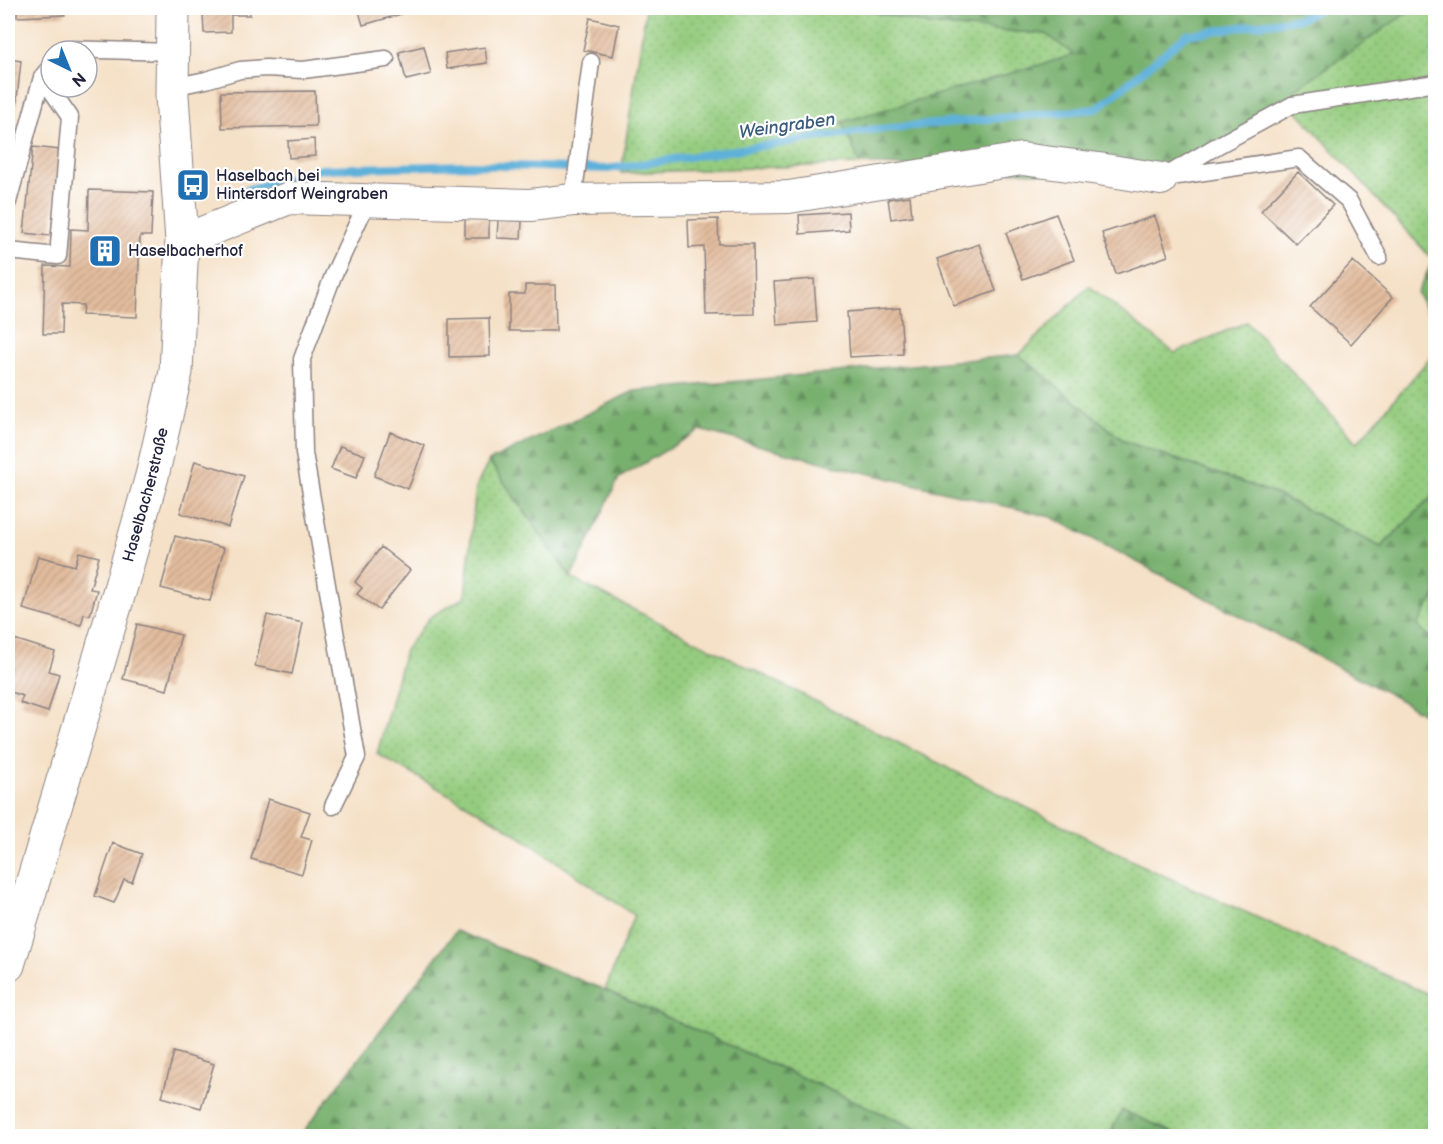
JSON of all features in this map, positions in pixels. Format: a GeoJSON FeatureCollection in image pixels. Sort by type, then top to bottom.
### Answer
{"type":"FeatureCollection","features":[{"type":"Feature","properties":{"kind":"street","name":"Haselbacherstraße"},"geometry":{"type":"LineString","coordinates":[[8,965],[118,598],[152,476],[176,372],[182,241],[172,87],[173,8]]}},
{"type":"Feature","properties":{"kind":"street"},"geometry":{"type":"LineString","coordinates":[[182,241],[289,198],[530,205],[573,200],[789,197],[1022,159],[1161,179]]}},
{"type":"Feature","properties":{"kind":"lane"},"geometry":{"type":"LineString","coordinates":[[99,50],[173,52]]}},
{"type":"Feature","properties":{"kind":"lane"},"geometry":{"type":"LineString","coordinates":[[172,87],[240,70],[266,68],[303,70],[386,60]]}},
{"type":"Feature","properties":{"kind":"lane"},"geometry":{"type":"LineString","coordinates":[[573,200],[591,62]]}},
{"type":"Feature","properties":{"kind":"lane"},"geometry":{"type":"LineString","coordinates":[[1161,179],[1292,105],[1436,83]]}},
{"type":"Feature","properties":{"kind":"lane"},"geometry":{"type":"LineString","coordinates":[[8,202],[39,95]]}},
{"type":"Feature","properties":{"kind":"lane"},"geometry":{"type":"LineString","coordinates":[[8,252],[58,256],[70,117],[61,99]]}},
{"type":"Feature","properties":{"kind":"lane"},"geometry":{"type":"LineString","coordinates":[[1161,179],[1299,158],[1350,201],[1379,257]]}},
{"type":"Feature","properties":{"kind":"lane"},"geometry":{"type":"LineString","coordinates":[[333,806],[357,757],[304,453],[302,359],[333,276],[368,200]]}},
{"type":"Feature","properties":{"kind":"green space"},"geometry":{"type":"Polygon","coordinates":[[[646,8],[857,8],[931,25],[1046,34],[1075,55],[843,122],[860,164],[621,173],[646,8]]]}},
{"type":"Feature","properties":{"kind":"green space"},"geometry":{"type":"Polygon","coordinates":[[[857,8],[1414,8],[1293,91],[1292,105],[1161,179],[860,164],[842,122],[1074,55],[1046,34],[931,25],[857,8]]]}},
{"type":"Feature","properties":{"kind":"green space"},"geometry":{"type":"Polygon","coordinates":[[[1414,8],[1435,8],[1435,259],[1433,260],[1292,106],[1292,91],[1414,8]]]}},
{"type":"Feature","properties":{"kind":"green space"},"geometry":{"type":"Polygon","coordinates":[[[1436,259],[1435,328],[1417,293],[1433,260],[1436,259]]]}},
{"type":"Feature","properties":{"kind":"green space"},"geometry":{"type":"Polygon","coordinates":[[[1089,286],[1175,353],[1247,322],[1357,443],[1435,352],[1435,494],[1381,547],[1273,493],[1124,441],[1019,355],[1089,286]]]}},
{"type":"Feature","properties":{"kind":"green space"},"geometry":{"type":"Polygon","coordinates":[[[1019,355],[1124,441],[1273,493],[1381,547],[1435,494],[1435,595],[1417,626],[1435,640],[1435,721],[1395,697],[1051,517],[833,465],[700,430],[619,478],[571,578],[489,461],[634,391],[1019,355]]]}},
{"type":"Feature","properties":{"kind":"green space"},"geometry":{"type":"Polygon","coordinates":[[[489,461],[571,578],[1147,868],[1435,997],[1435,1136],[1181,1136],[1122,1110],[1109,1136],[933,1136],[605,990],[634,915],[503,825],[377,754],[405,650],[430,617],[465,597],[476,487],[489,461]]]}},
{"type":"Feature","properties":{"kind":"green space"},"geometry":{"type":"Polygon","coordinates":[[[1435,595],[1435,640],[1416,627],[1435,595]]]}},
{"type":"Feature","properties":{"kind":"green space"},"geometry":{"type":"Polygon","coordinates":[[[456,931],[605,990],[933,1136],[300,1136],[456,931]]]}},
{"type":"Feature","properties":{"kind":"green space"},"geometry":{"type":"Polygon","coordinates":[[[1122,1110],[1181,1136],[1109,1136],[1122,1110]]]}},
{"type":"Feature","properties":{"kind":"building"},"geometry":{"type":"Polygon","coordinates":[[[17,8],[65,8],[65,15],[17,17],[17,8]]]}},
{"type":"Feature","properties":{"kind":"building"},"geometry":{"type":"Polygon","coordinates":[[[196,8],[250,8],[250,15],[231,15],[231,32],[204,33],[203,14],[196,14],[196,8]]]}},
{"type":"Feature","properties":{"kind":"building"},"geometry":{"type":"Polygon","coordinates":[[[358,8],[404,8],[405,13],[363,25],[358,8]]]}},
{"type":"Feature","properties":{"kind":"building"},"geometry":{"type":"Polygon","coordinates":[[[590,18],[619,25],[613,56],[583,50],[590,18]]]}},
{"type":"Feature","properties":{"kind":"building"},"geometry":{"type":"Polygon","coordinates":[[[424,46],[431,74],[406,80],[399,52],[424,46]]]}},
{"type":"Feature","properties":{"kind":"building"},"geometry":{"type":"Polygon","coordinates":[[[485,47],[487,63],[447,69],[445,53],[485,47]]]}},
{"type":"Feature","properties":{"kind":"building"},"geometry":{"type":"Polygon","coordinates":[[[8,59],[21,61],[10,165],[8,164],[8,59]]]}},
{"type":"Feature","properties":{"kind":"building"},"geometry":{"type":"Polygon","coordinates":[[[315,91],[316,126],[222,128],[221,92],[315,91]]]}},
{"type":"Feature","properties":{"kind":"building"},"geometry":{"type":"Polygon","coordinates":[[[314,139],[315,156],[289,158],[288,141],[314,139]]]}},
{"type":"Feature","properties":{"kind":"building"},"geometry":{"type":"Polygon","coordinates":[[[33,147],[60,150],[51,236],[24,233],[33,147]]]}},
{"type":"Feature","properties":{"kind":"building"},"geometry":{"type":"Polygon","coordinates":[[[1298,172],[1333,205],[1296,244],[1261,211],[1298,172]]]}},
{"type":"Feature","properties":{"kind":"building","name":"Haselbacherhof"},"geometry":{"type":"Polygon","coordinates":[[[89,190],[153,192],[151,236],[140,236],[137,317],[82,315],[83,305],[62,304],[61,334],[43,334],[45,266],[70,267],[71,229],[88,230],[89,190]]]}},
{"type":"Feature","properties":{"kind":"building"},"geometry":{"type":"Polygon","coordinates":[[[910,196],[912,216],[891,219],[888,199],[910,196]]]}},
{"type":"Feature","properties":{"kind":"building"},"geometry":{"type":"Polygon","coordinates":[[[848,212],[849,230],[800,234],[799,215],[848,212]]]}},
{"type":"Feature","properties":{"kind":"building"},"geometry":{"type":"Polygon","coordinates":[[[1056,214],[1074,260],[1023,279],[1006,233],[1056,214]]]}},
{"type":"Feature","properties":{"kind":"building"},"geometry":{"type":"Polygon","coordinates":[[[1155,216],[1168,256],[1116,274],[1102,233],[1155,216]]]}},
{"type":"Feature","properties":{"kind":"building"},"geometry":{"type":"Polygon","coordinates":[[[465,218],[489,218],[489,238],[465,238],[465,218]]]}},
{"type":"Feature","properties":{"kind":"building"},"geometry":{"type":"Polygon","coordinates":[[[718,219],[719,244],[753,244],[754,314],[706,315],[704,247],[689,248],[688,220],[718,219]]]}},
{"type":"Feature","properties":{"kind":"building"},"geometry":{"type":"Polygon","coordinates":[[[498,220],[522,221],[521,239],[497,238],[498,220]]]}},
{"type":"Feature","properties":{"kind":"building"},"geometry":{"type":"Polygon","coordinates":[[[979,244],[996,291],[954,306],[937,259],[979,244]]]}},
{"type":"Feature","properties":{"kind":"building"},"geometry":{"type":"Polygon","coordinates":[[[1353,261],[1393,297],[1351,344],[1310,307],[1353,261]]]}},
{"type":"Feature","properties":{"kind":"building"},"geometry":{"type":"Polygon","coordinates":[[[814,279],[817,322],[777,325],[774,282],[814,279]]]}},
{"type":"Feature","properties":{"kind":"building"},"geometry":{"type":"Polygon","coordinates":[[[525,285],[555,285],[556,331],[509,331],[509,294],[525,294],[525,285]]]}},
{"type":"Feature","properties":{"kind":"building"},"geometry":{"type":"Polygon","coordinates":[[[900,308],[903,354],[850,357],[847,312],[900,308]]]}},
{"type":"Feature","properties":{"kind":"building"},"geometry":{"type":"Polygon","coordinates":[[[489,318],[490,356],[449,357],[449,319],[489,318]]]}},
{"type":"Feature","properties":{"kind":"building"},"geometry":{"type":"Polygon","coordinates":[[[390,432],[425,446],[408,489],[374,476],[390,432]]]}},
{"type":"Feature","properties":{"kind":"building"},"geometry":{"type":"Polygon","coordinates":[[[340,446],[365,455],[356,478],[331,469],[340,446]]]}},
{"type":"Feature","properties":{"kind":"building"},"geometry":{"type":"Polygon","coordinates":[[[195,461],[244,476],[228,527],[180,513],[195,461]]]}},
{"type":"Feature","properties":{"kind":"building"},"geometry":{"type":"Polygon","coordinates":[[[175,536],[224,548],[210,601],[161,588],[175,536]]]}},
{"type":"Feature","properties":{"kind":"building"},"geometry":{"type":"Polygon","coordinates":[[[381,547],[410,570],[379,610],[357,594],[362,588],[355,582],[381,547]]]}},
{"type":"Feature","properties":{"kind":"building"},"geometry":{"type":"Polygon","coordinates":[[[79,552],[99,557],[90,589],[97,590],[90,615],[84,614],[81,625],[23,609],[38,556],[75,566],[79,552]]]}},
{"type":"Feature","properties":{"kind":"building"},"geometry":{"type":"Polygon","coordinates":[[[267,615],[303,623],[292,674],[255,666],[267,615]]]}},
{"type":"Feature","properties":{"kind":"building"},"geometry":{"type":"Polygon","coordinates":[[[137,624],[181,635],[167,690],[123,679],[137,624]]]}},
{"type":"Feature","properties":{"kind":"building"},"geometry":{"type":"Polygon","coordinates":[[[8,637],[55,652],[49,671],[59,674],[48,712],[20,703],[23,696],[8,691],[11,667],[8,666],[8,637]]]}},
{"type":"Feature","properties":{"kind":"building"},"geometry":{"type":"Polygon","coordinates":[[[268,799],[310,812],[301,837],[312,840],[302,874],[251,859],[268,799]]]}},
{"type":"Feature","properties":{"kind":"building"},"geometry":{"type":"Polygon","coordinates":[[[113,843],[142,854],[132,882],[124,880],[114,903],[95,896],[113,843]]]}},
{"type":"Feature","properties":{"kind":"building"},"geometry":{"type":"Polygon","coordinates":[[[174,1052],[214,1064],[201,1108],[162,1097],[174,1052]]]}},
{"type":"Feature","properties":{"kind":"waterway","name":"Weingraben"},"geometry":{"type":"LineString","coordinates":[[231,194],[321,169],[470,165],[607,169],[869,130],[1097,109],[1186,35],[1302,18],[1321,8]]}},
{"type":"Feature","properties":{"kind":"place","name":"Haselbach bei Hintersdorf Weingraben"},"geometry":{"type":"Point","coordinates":[193,185]}},
{"type":"Feature","properties":{"kind":"place","name":"Haselbacherhof"},"geometry":{"type":"Point","coordinates":[105,251]}}]}
